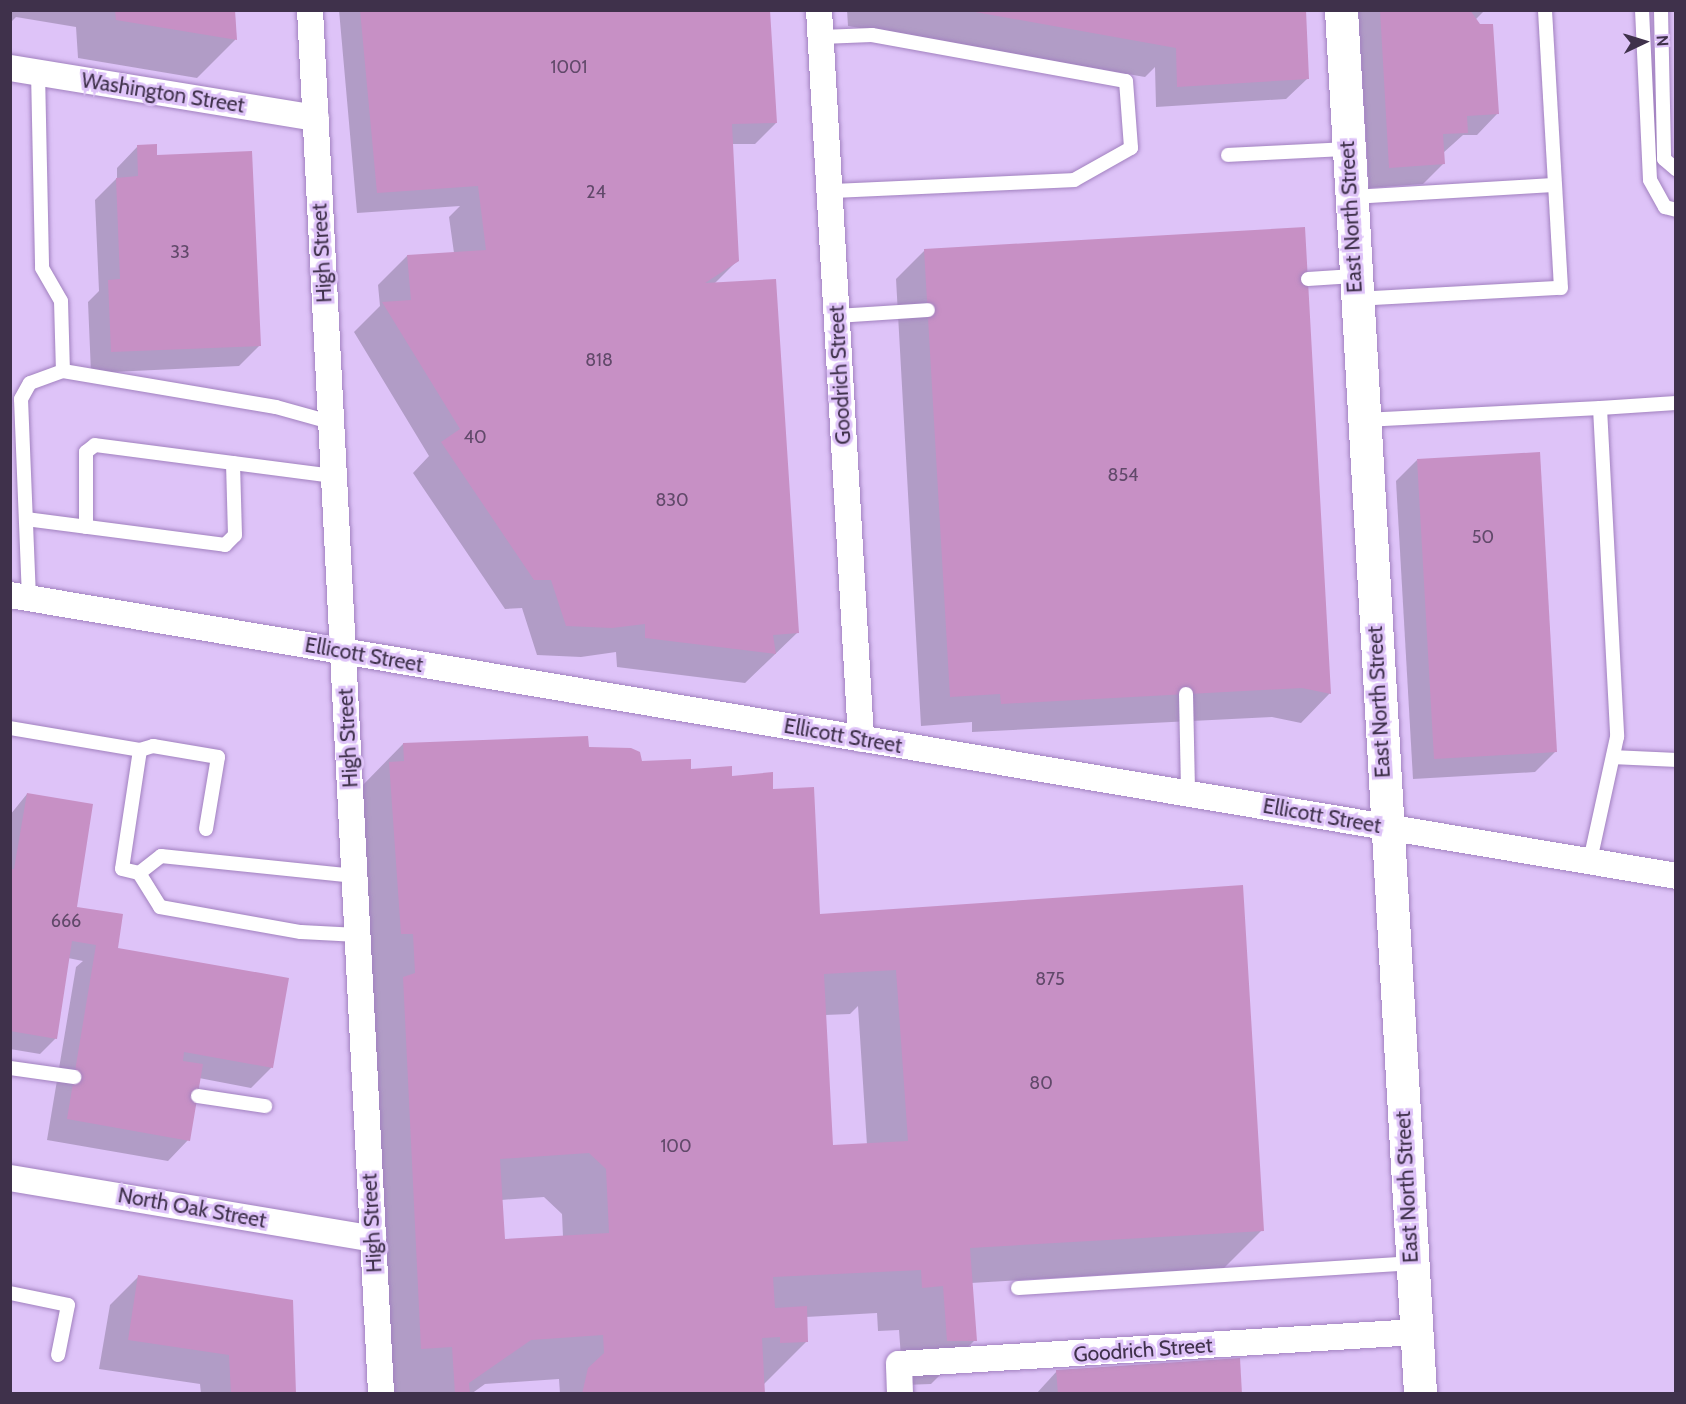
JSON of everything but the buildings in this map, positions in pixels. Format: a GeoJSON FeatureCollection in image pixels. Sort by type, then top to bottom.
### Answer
{"type":"FeatureCollection","features":[{"type":"Feature","properties":{"kind":"street","name":"High Street"},"geometry":{"type":"LineString","coordinates":[[310,10],[381,1394]]}},
{"type":"Feature","properties":{"kind":"street","name":"Goodrich Street"},"geometry":{"type":"LineString","coordinates":[[819,10],[861,739]]}},
{"type":"Feature","properties":{"kind":"street","name":"East North Street"},"geometry":{"type":"LineString","coordinates":[[1341,10],[1349,197],[1420,1394]]}},
{"type":"Feature","properties":{"kind":"street","name":"Washington Street"},"geometry":{"type":"LineString","coordinates":[[10,68],[316,118]]}},
{"type":"Feature","properties":{"kind":"street","name":"Ellicott Street"},"geometry":{"type":"LineString","coordinates":[[20,597],[1676,876]]}},
{"type":"Feature","properties":{"kind":"street","name":"North Oak Street"},"geometry":{"type":"LineString","coordinates":[[10,1178],[373,1239]]}},
{"type":"Feature","properties":{"kind":"street","name":"Goodrich Street"},"geometry":{"type":"LineString","coordinates":[[900,1394],[899,1364],[1416,1332]]}},
{"type":"Feature","properties":{"kind":"lane"},"geometry":{"type":"LineString","coordinates":[[1308,279],[1355,288],[1561,288],[1545,10]]}},
{"type":"Feature","properties":{"kind":"lane"},"geometry":{"type":"LineString","coordinates":[[1642,10],[1650,180],[1665,207],[1676,210]]}},
{"type":"Feature","properties":{"kind":"lane"},"geometry":{"type":"LineString","coordinates":[[1661,10],[1664,159],[1676,169]]}},
{"type":"Feature","properties":{"kind":"lane"},"geometry":{"type":"LineString","coordinates":[[821,37],[872,35],[1126,81],[1131,148],[1074,180],[829,191]]}},
{"type":"Feature","properties":{"kind":"lane"},"geometry":{"type":"LineString","coordinates":[[38,72],[42,268],[61,301],[63,371]]}},
{"type":"Feature","properties":{"kind":"lane"},"geometry":{"type":"LineString","coordinates":[[1228,156],[1347,149]]}},
{"type":"Feature","properties":{"kind":"lane"},"geometry":{"type":"LineString","coordinates":[[1349,197],[1555,185]]}},
{"type":"Feature","properties":{"kind":"lane"},"geometry":{"type":"LineString","coordinates":[[836,316],[928,310]]}},
{"type":"Feature","properties":{"kind":"lane"},"geometry":{"type":"LineString","coordinates":[[20,597],[26,519],[21,399],[30,383],[63,371],[276,407],[330,422]]}},
{"type":"Feature","properties":{"kind":"lane"},"geometry":{"type":"LineString","coordinates":[[1362,420],[1676,403]]}},
{"type":"Feature","properties":{"kind":"lane"},"geometry":{"type":"LineString","coordinates":[[1590,861],[1617,737],[1600,408]]}},
{"type":"Feature","properties":{"kind":"lane"},"geometry":{"type":"LineString","coordinates":[[86,527],[86,452],[95,445],[334,476]]}},
{"type":"Feature","properties":{"kind":"lane"},"geometry":{"type":"LineString","coordinates":[[26,519],[225,545],[235,535],[233,463]]}},
{"type":"Feature","properties":{"kind":"lane"},"geometry":{"type":"LineString","coordinates":[[1186,694],[1188,794]]}},
{"type":"Feature","properties":{"kind":"lane"},"geometry":{"type":"LineString","coordinates":[[10,728],[140,750],[153,746],[218,757],[206,829]]}},
{"type":"Feature","properties":{"kind":"lane"},"geometry":{"type":"LineString","coordinates":[[140,750],[122,869],[139,873],[160,907],[300,932],[358,935]]}},
{"type":"Feature","properties":{"kind":"lane"},"geometry":{"type":"LineString","coordinates":[[1613,757],[1676,759]]}},
{"type":"Feature","properties":{"kind":"lane"},"geometry":{"type":"LineString","coordinates":[[139,873],[161,856],[355,876]]}},
{"type":"Feature","properties":{"kind":"lane"},"geometry":{"type":"LineString","coordinates":[[10,1068],[74,1077]]}},
{"type":"Feature","properties":{"kind":"lane"},"geometry":{"type":"LineString","coordinates":[[198,1096],[266,1106]]}},
{"type":"Feature","properties":{"kind":"lane"},"geometry":{"type":"LineString","coordinates":[[1018,1288],[1411,1263]]}},
{"type":"Feature","properties":{"kind":"lane"},"geometry":{"type":"LineString","coordinates":[[10,1293],[68,1305],[58,1355]]}}]}
